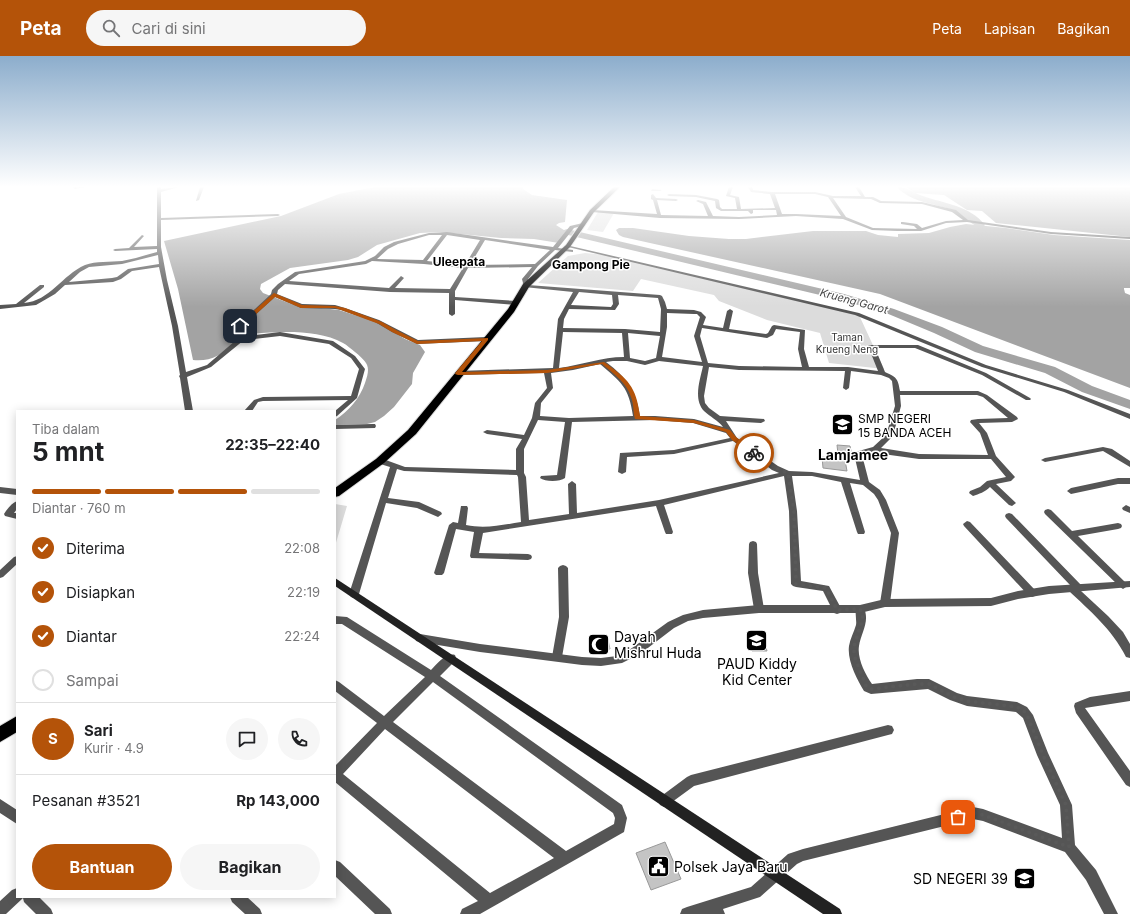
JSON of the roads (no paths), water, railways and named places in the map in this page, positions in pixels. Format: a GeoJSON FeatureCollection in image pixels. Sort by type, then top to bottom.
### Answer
{"type":"FeatureCollection","features":[{"type":"Feature","properties":{"kind":"highway"},"geometry":{"type":"LineString","coordinates":[[336,492],[380,461],[412,432],[516,303],[526,286],[581,227]]}},
{"type":"Feature","properties":{"kind":"highway"},"geometry":{"type":"LineString","coordinates":[[0,735],[16,723]]}},
{"type":"Feature","properties":{"kind":"main road"},"geometry":{"type":"LineString","coordinates":[[336,582],[834,914]]}},
{"type":"Feature","properties":{"kind":"street"},"geometry":{"type":"LineString","coordinates":[[160,227],[159,250],[164,280],[175,326],[189,410]]}},
{"type":"Feature","properties":{"kind":"street"},"geometry":{"type":"LineString","coordinates":[[573,227],[570,229],[563,247],[536,265],[525,279],[526,286],[615,293],[662,299],[664,311],[659,359]]}},
{"type":"Feature","properties":{"kind":"street"},"geometry":{"type":"LineString","coordinates":[[867,227],[872,229],[921,230],[930,227]]}},
{"type":"Feature","properties":{"kind":"street"},"geometry":{"type":"LineString","coordinates":[[917,227],[921,230]]}},
{"type":"Feature","properties":{"kind":"street"},"geometry":{"type":"LineString","coordinates":[[1011,227],[1050,233],[1130,238]]}},
{"type":"Feature","properties":{"kind":"street"},"geometry":{"type":"LineString","coordinates":[[373,260],[386,248],[396,243],[428,234],[447,233],[483,239],[598,252],[857,314],[984,366],[1066,391],[1130,417]]}},
{"type":"Feature","properties":{"kind":"street"},"geometry":{"type":"LineString","coordinates":[[424,262],[434,250],[440,239],[447,233]]}},
{"type":"Feature","properties":{"kind":"street"},"geometry":{"type":"LineString","coordinates":[[130,250],[142,236]]}},
{"type":"Feature","properties":{"kind":"street"},"geometry":{"type":"LineString","coordinates":[[452,314],[452,292],[483,239]]}},
{"type":"Feature","properties":{"kind":"street"},"geometry":{"type":"LineString","coordinates":[[115,250],[159,250]]}},
{"type":"Feature","properties":{"kind":"street"},"geometry":{"type":"LineString","coordinates":[[0,307],[37,303],[78,271],[88,266],[122,262],[159,250]]}},
{"type":"Feature","properties":{"kind":"street"},"geometry":{"type":"LineString","coordinates":[[238,340],[236,333],[240,326],[274,295],[275,290],[297,273],[331,269],[373,260],[417,261],[467,267],[536,265]]}},
{"type":"Feature","properties":{"kind":"street"},"geometry":{"type":"LineString","coordinates":[[412,269],[417,261]]}},
{"type":"Feature","properties":{"kind":"street"},"geometry":{"type":"LineString","coordinates":[[63,284],[113,280],[119,278],[130,270],[162,265]]}},
{"type":"Feature","properties":{"kind":"street"},"geometry":{"type":"LineString","coordinates":[[390,290],[401,278]]}},
{"type":"Feature","properties":{"kind":"street"},"geometry":{"type":"LineString","coordinates":[[330,286],[337,280]]}},
{"type":"Feature","properties":{"kind":"street"},"geometry":{"type":"LineString","coordinates":[[285,282],[390,290],[452,292]]}},
{"type":"Feature","properties":{"kind":"street"},"geometry":{"type":"LineString","coordinates":[[17,306],[42,286]]}},
{"type":"Feature","properties":{"kind":"street"},"geometry":{"type":"LineString","coordinates":[[556,370],[561,319],[577,290]]}},
{"type":"Feature","properties":{"kind":"street"},"geometry":{"type":"LineString","coordinates":[[567,307],[613,309],[616,304],[615,293]]}},
{"type":"Feature","properties":{"kind":"street"},"geometry":{"type":"LineString","coordinates":[[274,295],[301,306],[335,307],[343,309],[380,323],[417,342],[486,339]]}},
{"type":"Feature","properties":{"kind":"street"},"geometry":{"type":"LineString","coordinates":[[452,298],[516,303]]}},
{"type":"Feature","properties":{"kind":"street"},"geometry":{"type":"LineString","coordinates":[[664,311],[699,313],[703,317],[697,336],[706,365],[701,396],[702,403],[706,409],[724,422],[734,439],[775,468],[788,473]]}},
{"type":"Feature","properties":{"kind":"street"},"geometry":{"type":"LineString","coordinates":[[726,329],[730,311]]}},
{"type":"Feature","properties":{"kind":"street"},"geometry":{"type":"LineString","coordinates":[[700,326],[767,336],[771,334],[774,326],[803,331],[800,349],[806,368]]}},
{"type":"Feature","properties":{"kind":"street"},"geometry":{"type":"LineString","coordinates":[[560,330],[626,331],[662,334]]}},
{"type":"Feature","properties":{"kind":"street"},"geometry":{"type":"LineString","coordinates":[[626,331],[627,359]]}},
{"type":"Feature","properties":{"kind":"street"},"geometry":{"type":"LineString","coordinates":[[182,376],[209,366],[238,340],[246,337],[280,334],[330,342],[340,347],[353,357],[362,369],[354,398],[336,414]]}},
{"type":"Feature","properties":{"kind":"street"},"geometry":{"type":"LineString","coordinates":[[882,373],[871,346],[913,345],[984,374],[1028,399]]}},
{"type":"Feature","properties":{"kind":"street"},"geometry":{"type":"LineString","coordinates":[[458,374],[547,371],[603,363],[613,359],[627,359],[642,363],[649,363],[659,359],[739,368],[848,369],[882,373],[891,377],[895,381],[898,406],[889,436],[876,449],[858,454],[865,483]]}},
{"type":"Feature","properties":{"kind":"street"},"geometry":{"type":"LineString","coordinates":[[603,363],[618,374],[631,390],[635,398],[637,418]]}},
{"type":"Feature","properties":{"kind":"street"},"geometry":{"type":"LineString","coordinates":[[846,388],[848,369]]}},
{"type":"Feature","properties":{"kind":"street"},"geometry":{"type":"LineString","coordinates":[[525,524],[522,477],[520,473],[520,449],[536,418],[538,403],[550,388],[547,371]]}},
{"type":"Feature","properties":{"kind":"street"},"geometry":{"type":"LineString","coordinates":[[897,393],[978,393],[985,396],[1014,420],[974,422],[983,433],[993,457],[1011,477],[990,483],[983,489],[973,493]]}},
{"type":"Feature","properties":{"kind":"street"},"geometry":{"type":"LineString","coordinates":[[249,410],[256,401],[263,399],[354,398]]}},
{"type":"Feature","properties":{"kind":"street"},"geometry":{"type":"LineString","coordinates":[[536,418],[569,420],[655,418],[694,421],[728,431]]}},
{"type":"Feature","properties":{"kind":"street"},"geometry":{"type":"LineString","coordinates":[[719,418],[761,422]]}},
{"type":"Feature","properties":{"kind":"street"},"geometry":{"type":"LineString","coordinates":[[544,478],[561,478],[569,420]]}},
{"type":"Feature","properties":{"kind":"street"},"geometry":{"type":"LineString","coordinates":[[336,427],[372,426]]}},
{"type":"Feature","properties":{"kind":"street"},"geometry":{"type":"LineString","coordinates":[[487,432],[526,437]]}},
{"type":"Feature","properties":{"kind":"street"},"geometry":{"type":"LineString","coordinates":[[622,472],[623,456],[674,452],[734,439]]}},
{"type":"Feature","properties":{"kind":"street"},"geometry":{"type":"LineString","coordinates":[[876,449],[892,454],[915,457],[993,457]]}},
{"type":"Feature","properties":{"kind":"street"},"geometry":{"type":"LineString","coordinates":[[1045,460],[1103,449],[1109,451],[1130,465]]}},
{"type":"Feature","properties":{"kind":"street"},"geometry":{"type":"LineString","coordinates":[[380,461],[404,468],[421,470],[520,473]]}},
{"type":"Feature","properties":{"kind":"street"},"geometry":{"type":"LineString","coordinates":[[354,594],[394,465]]}},
{"type":"Feature","properties":{"kind":"street"},"geometry":{"type":"LineString","coordinates":[[788,473],[794,511],[796,584],[826,588],[837,610]]}},
{"type":"Feature","properties":{"kind":"street"},"geometry":{"type":"LineString","coordinates":[[439,573],[453,525],[480,530],[525,524],[659,503],[788,473],[812,474],[865,483],[877,492],[882,500],[895,533],[885,603]]}},
{"type":"Feature","properties":{"kind":"street"},"geometry":{"type":"LineString","coordinates":[[845,480],[861,532]]}},
{"type":"Feature","properties":{"kind":"street"},"geometry":{"type":"LineString","coordinates":[[1071,490],[1118,481],[1130,481]]}},
{"type":"Feature","properties":{"kind":"street"},"geometry":{"type":"LineString","coordinates":[[990,483],[1012,503]]}},
{"type":"Feature","properties":{"kind":"street"},"geometry":{"type":"LineString","coordinates":[[572,484],[574,517]]}},
{"type":"Feature","properties":{"kind":"street"},"geometry":{"type":"LineString","coordinates":[[0,490],[16,492]]}},
{"type":"Feature","properties":{"kind":"street"},"geometry":{"type":"LineString","coordinates":[[383,500],[419,505],[438,514]]}},
{"type":"Feature","properties":{"kind":"street"},"geometry":{"type":"LineString","coordinates":[[659,503],[669,532]]}},
{"type":"Feature","properties":{"kind":"street"},"geometry":{"type":"LineString","coordinates":[[16,505],[8,513],[10,515],[16,516]]}},
{"type":"Feature","properties":{"kind":"street"},"geometry":{"type":"LineString","coordinates":[[462,527],[464,508]]}},
{"type":"Feature","properties":{"kind":"street"},"geometry":{"type":"LineString","coordinates":[[1048,512],[1126,585]]}},
{"type":"Feature","properties":{"kind":"street"},"geometry":{"type":"LineString","coordinates":[[1009,516],[1111,625],[1126,645],[1130,654]]}},
{"type":"Feature","properties":{"kind":"street"},"geometry":{"type":"LineString","coordinates":[[967,524],[1032,593]]}},
{"type":"Feature","properties":{"kind":"street"},"geometry":{"type":"LineString","coordinates":[[1071,534],[1118,526]]}},
{"type":"Feature","properties":{"kind":"street"},"geometry":{"type":"LineString","coordinates":[[480,530],[474,556],[528,557]]}},
{"type":"Feature","properties":{"kind":"street"},"geometry":{"type":"LineString","coordinates":[[753,544],[753,573],[759,609]]}},
{"type":"Feature","properties":{"kind":"street"},"geometry":{"type":"LineString","coordinates":[[0,575],[16,560]]}},
{"type":"Feature","properties":{"kind":"street"},"geometry":{"type":"LineString","coordinates":[[557,657],[564,617],[563,568]]}},
{"type":"Feature","properties":{"kind":"street"},"geometry":{"type":"LineString","coordinates":[[419,638],[480,648],[588,661],[618,660],[636,651],[671,625],[686,618],[703,614],[759,609],[860,609],[885,603],[984,603],[1032,593],[1075,588],[1126,585]]}},
{"type":"Feature","properties":{"kind":"street"},"geometry":{"type":"LineString","coordinates":[[860,609],[863,618],[854,646],[854,655],[868,688],[929,684],[961,699],[1017,707],[1023,710],[1027,715],[1043,755],[1066,805],[1069,847]]}},
{"type":"Feature","properties":{"kind":"street"},"geometry":{"type":"LineString","coordinates":[[336,620],[344,620],[432,676],[618,809],[621,818],[620,828],[564,858],[467,914]]}},
{"type":"Feature","properties":{"kind":"street"},"geometry":{"type":"LineString","coordinates":[[336,774],[384,723],[451,658]]}},
{"type":"Feature","properties":{"kind":"street"},"geometry":{"type":"LineString","coordinates":[[336,686],[564,858]]}},
{"type":"Feature","properties":{"kind":"street"},"geometry":{"type":"LineString","coordinates":[[1128,775],[1079,706],[1085,703],[1114,700],[1130,696]]}},
{"type":"Feature","properties":{"kind":"street"},"geometry":{"type":"LineString","coordinates":[[664,801],[691,781],[888,730]]}},
{"type":"Feature","properties":{"kind":"street"},"geometry":{"type":"LineString","coordinates":[[336,776],[490,902]]}},
{"type":"Feature","properties":{"kind":"street"},"geometry":{"type":"LineString","coordinates":[[0,805],[16,817]]}},
{"type":"Feature","properties":{"kind":"street"},"geometry":{"type":"LineString","coordinates":[[687,914],[716,910],[755,892],[793,859],[803,855],[973,813],[983,815],[1069,847],[1090,874],[1111,914]]}},
{"type":"Feature","properties":{"kind":"street"},"geometry":{"type":"LineString","coordinates":[[336,868],[385,914]]}},
{"type":"Feature","properties":{"kind":"street"},"geometry":{"type":"LineString","coordinates":[[0,910],[16,896]]}},
{"type":"Feature","properties":{"kind":"street"},"geometry":{"type":"LineString","coordinates":[[30,898],[46,914]]}},
{"type":"Feature","properties":{"kind":"street"},"geometry":{"type":"LineString","coordinates":[[238,898],[255,914]]}},
{"type":"Feature","properties":{"kind":"waterway","name":"Krueng Garot"},"geometry":{"type":"LineString","coordinates":[[567,232],[844,297],[890,311],[938,330],[979,349],[1050,370],[1087,389],[1130,405]]}},
{"type":"Feature","properties":{"kind":"place","name":"SMP NEGERI 15 BANDA ACEH"},"geometry":{"type":"Point","coordinates":[843,425]}},
{"type":"Feature","properties":{"kind":"place","name":"PAUD Kiddy Kid Center"},"geometry":{"type":"Point","coordinates":[757,641]}},
{"type":"Feature","properties":{"kind":"place","name":"Dayah Mishrul Huda"},"geometry":{"type":"Point","coordinates":[599,644]}},
{"type":"Feature","properties":{"kind":"place","name":"Polsek Jaya Baru"},"geometry":{"type":"Point","coordinates":[658,866]}},
{"type":"Feature","properties":{"kind":"place","name":"SD NEGERI 39"},"geometry":{"type":"Point","coordinates":[1024,878]}},
{"type":"Feature","properties":{"kind":"district","name":"Uleepata"},"geometry":{"type":"Point","coordinates":[459,261]}},
{"type":"Feature","properties":{"kind":"district","name":"Gampong Pie"},"geometry":{"type":"Point","coordinates":[591,264]}},
{"type":"Feature","properties":{"kind":"district","name":"Lamjamee"},"geometry":{"type":"Point","coordinates":[853,454]}},
{"type":"Feature","properties":{"kind":"park label","name":"Taman Krueng Neng"},"geometry":{"type":"Point","coordinates":[847,342]}}]}
